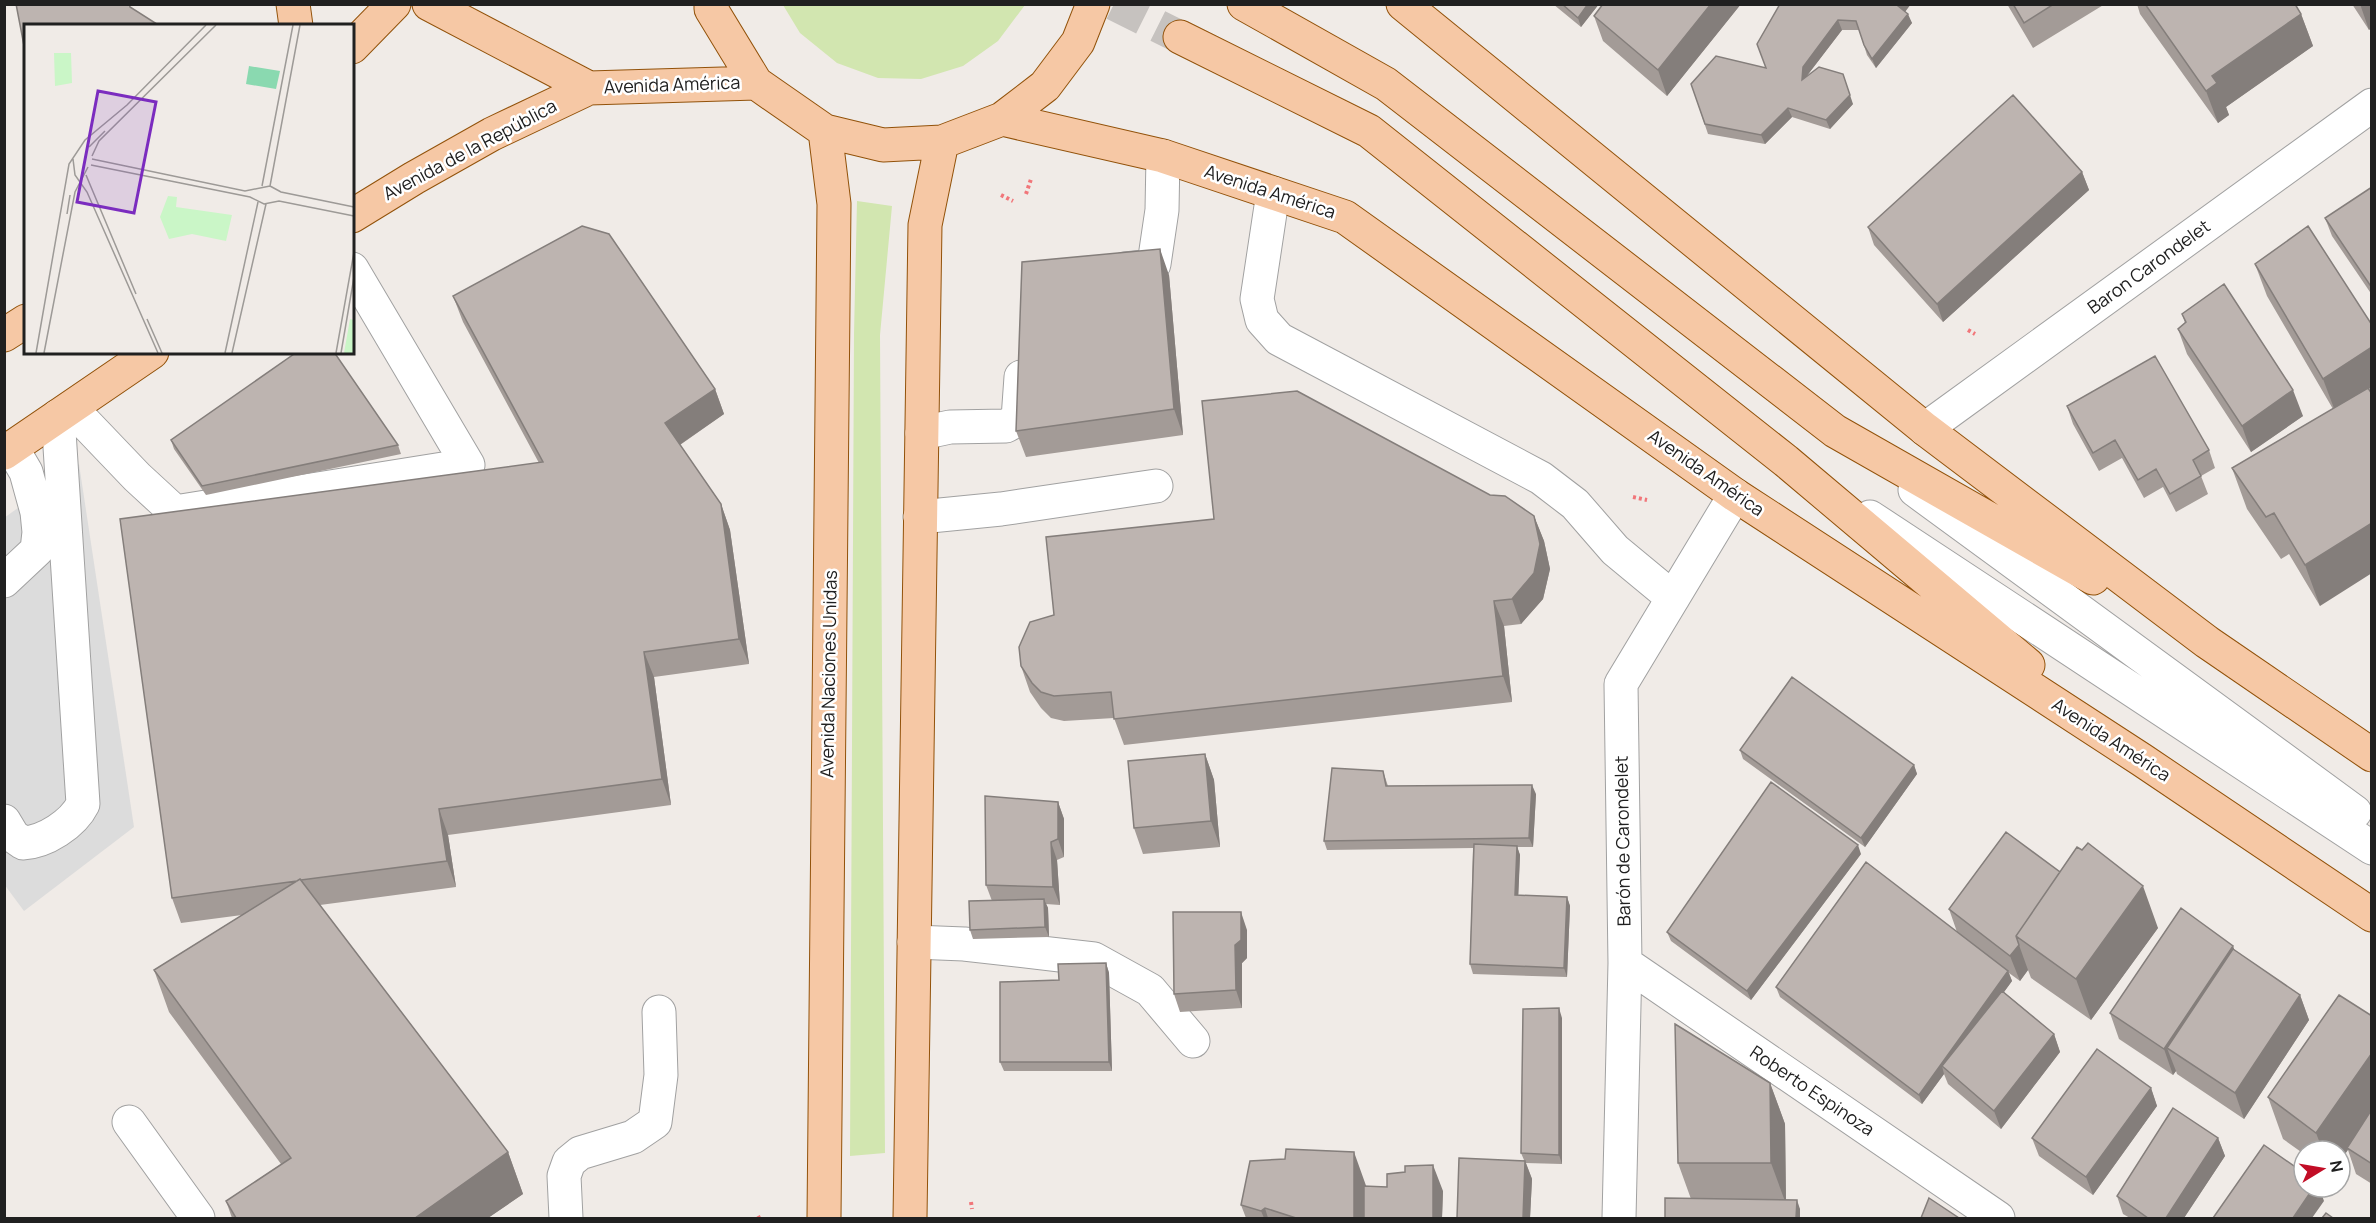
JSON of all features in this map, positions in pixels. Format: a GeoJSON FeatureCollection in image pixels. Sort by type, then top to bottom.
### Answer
{"type":"FeatureCollection","features":[{"type":"Feature","properties":{"kind":"main road"},"geometry":{"type":"LineString","coordinates":[[293,4],[296,24]]}},
{"type":"Feature","properties":{"kind":"main road"},"geometry":{"type":"LineString","coordinates":[[354,45],[394,4]]}},
{"type":"Feature","properties":{"kind":"main road","name":"Avenida América"},"geometry":{"type":"LineString","coordinates":[[429,4],[589,88],[756,83]]}},
{"type":"Feature","properties":{"kind":"main road"},"geometry":{"type":"LineString","coordinates":[[711,4],[711,9],[756,83],[825,130],[883,145],[942,142],[1002,119],[1045,86],[1078,42],[1093,4]]}},
{"type":"Feature","properties":{"kind":"main road"},"geometry":{"type":"LineString","coordinates":[[1244,4],[1386,84],[1834,431],[2207,642]]}},
{"type":"Feature","properties":{"kind":"main road"},"geometry":{"type":"LineString","coordinates":[[1403,4],[1925,429],[2207,642],[2372,755]]}},
{"type":"Feature","properties":{"kind":"main road"},"geometry":{"type":"LineString","coordinates":[[1180,37],[1369,131],[1786,461],[2142,760]]}},
{"type":"Feature","properties":{"kind":"main road","name":"Avenida de la República"},"geometry":{"type":"LineString","coordinates":[[354,215],[492,134],[589,88]]}},
{"type":"Feature","properties":{"kind":"main road","name":"Avenida América"},"geometry":{"type":"LineString","coordinates":[[1002,119],[1163,156],[1345,217],[1735,495],[2142,760],[2372,915]]}},
{"type":"Feature","properties":{"kind":"main road","name":"Avenida Naciones Unidas"},"geometry":{"type":"LineString","coordinates":[[824,1218],[834,216],[825,130]]}},
{"type":"Feature","properties":{"kind":"main road"},"geometry":{"type":"LineString","coordinates":[[910,1218],[925,225],[942,142]]}},
{"type":"Feature","properties":{"kind":"main road"},"geometry":{"type":"LineString","coordinates":[[4,335],[24,322]]}},
{"type":"Feature","properties":{"kind":"main road"},"geometry":{"type":"LineString","coordinates":[[8,451],[149,354]]}},
{"type":"Feature","properties":{"kind":"street","name":"Baron Carondelet"},"geometry":{"type":"LineString","coordinates":[[1925,429],[2372,105]]}},
{"type":"Feature","properties":{"kind":"street"},"geometry":{"type":"LineString","coordinates":[[1091,272],[1145,267],[1154,264],[1162,210],[1163,156]]}},
{"type":"Feature","properties":{"kind":"street"},"geometry":{"type":"LineString","coordinates":[[1273,193],[1257,299],[1262,320],[1279,339],[1541,478],[1575,504],[1615,550],[1673,598]]}},
{"type":"Feature","properties":{"kind":"street"},"geometry":{"type":"LineString","coordinates":[[65,412],[175,512],[468,465],[354,272]]}},
{"type":"Feature","properties":{"kind":"street"},"geometry":{"type":"LineString","coordinates":[[922,433],[950,427],[1006,426],[1018,419],[1021,404],[1021,347]]}},
{"type":"Feature","properties":{"kind":"street"},"geometry":{"type":"LineString","coordinates":[[4,821],[13,836],[23,843],[35,843],[75,818],[83,804],[52,546],[65,412]]}},
{"type":"Feature","properties":{"kind":"street"},"geometry":{"type":"LineString","coordinates":[[1834,431],[2372,823]]}},
{"type":"Feature","properties":{"kind":"street"},"geometry":{"type":"LineString","coordinates":[[8,451],[26,472],[37,512],[39,532],[52,546]]}},
{"type":"Feature","properties":{"kind":"street"},"geometry":{"type":"LineString","coordinates":[[1786,461],[2372,848]]}},
{"type":"Feature","properties":{"kind":"street"},"geometry":{"type":"LineString","coordinates":[[920,517],[1000,509],[1156,486]]}},
{"type":"Feature","properties":{"kind":"street","name":"Barón de Carondelet"},"geometry":{"type":"LineString","coordinates":[[1619,1218],[1625,963],[1621,684],[1735,495]]}},
{"type":"Feature","properties":{"kind":"street"},"geometry":{"type":"LineString","coordinates":[[4,581],[52,546]]}},
{"type":"Feature","properties":{"kind":"street"},"geometry":{"type":"LineString","coordinates":[[914,942],[964,944],[1094,959],[1150,990],[1193,1041]]}},
{"type":"Feature","properties":{"kind":"street","name":"Roberto Espinoza"},"geometry":{"type":"LineString","coordinates":[[1625,963],[1998,1218]]}},
{"type":"Feature","properties":{"kind":"street"},"geometry":{"type":"LineString","coordinates":[[566,1218],[564,1176],[569,1162],[580,1153],[646,1131],[655,1122],[661,1075],[659,1012]]}},
{"type":"Feature","properties":{"kind":"street"},"geometry":{"type":"LineString","coordinates":[[129,1122],[198,1218]]}},
{"type":"Feature","properties":{"kind":"path"},"geometry":{"type":"LineString","coordinates":[[1026,194],[1031,179]]}},
{"type":"Feature","properties":{"kind":"path"},"geometry":{"type":"LineString","coordinates":[[1001,195],[1013,201]]}},
{"type":"Feature","properties":{"kind":"path"},"geometry":{"type":"LineString","coordinates":[[1968,330],[1975,334]]}},
{"type":"Feature","properties":{"kind":"path"},"geometry":{"type":"LineString","coordinates":[[1633,497],[1647,500]]}},
{"type":"Feature","properties":{"kind":"path"},"geometry":{"type":"LineString","coordinates":[[971,1202],[972,1209]]}},
{"type":"Feature","properties":{"kind":"green space"},"geometry":{"type":"Polygon","coordinates":[[[783,5],[1025,5],[998,41],[963,66],[921,79],[878,78],[837,63],[800,33],[783,5]]]}},
{"type":"Feature","properties":{"kind":"green space"},"geometry":{"type":"Polygon","coordinates":[[[857,201],[892,206],[880,335],[885,1153],[850,1156],[854,334],[857,201]]]}},
{"type":"Feature","properties":{"kind":"shaded area"},"geometry":{"type":"Polygon","coordinates":[[[79,464],[134,827],[24,911],[4,884],[4,518],[79,464]]]}},
{"type":"Feature","properties":{"kind":"building"},"geometry":{"type":"Polygon","coordinates":[[[16,4],[129,4],[130,7],[157,24],[24,24],[24,46],[16,4]]]}},
{"type":"Feature","properties":{"kind":"building"},"geometry":{"type":"Polygon","coordinates":[[[1562,4],[1588,4],[1578,18],[1562,4]]]}},
{"type":"Feature","properties":{"kind":"building"},"geometry":{"type":"Polygon","coordinates":[[[1603,4],[1711,4],[1658,70],[1594,16],[1603,4]]]}},
{"type":"Feature","properties":{"kind":"building"},"geometry":{"type":"Polygon","coordinates":[[[1780,4],[1900,4],[1898,6],[1908,14],[1872,59],[1864,45],[1856,21],[1838,20],[1803,67],[1802,80],[1819,67],[1843,74],[1850,95],[1826,120],[1788,108],[1761,135],[1705,124],[1691,84],[1716,56],[1766,68],[1757,44],[1780,4]]]}},
{"type":"Feature","properties":{"kind":"building"},"geometry":{"type":"Polygon","coordinates":[[[2013,4],[2054,4],[2024,23],[2013,4]]]}},
{"type":"Feature","properties":{"kind":"building"},"geometry":{"type":"Polygon","coordinates":[[[2145,4],[2295,4],[2301,14],[2212,76],[2217,83],[2206,91],[2145,4]]]}},
{"type":"Feature","properties":{"kind":"building"},"geometry":{"type":"Polygon","coordinates":[[[2013,95],[2082,172],[1937,304],[1868,227],[2013,95]]]}},
{"type":"Feature","properties":{"kind":"building"},"geometry":{"type":"Polygon","coordinates":[[[2372,187],[2372,284],[2370,285],[2325,218],[2372,187]]]}},
{"type":"Feature","properties":{"kind":"building"},"geometry":{"type":"Polygon","coordinates":[[[582,226],[609,234],[715,389],[665,423],[721,504],[739,639],[644,652],[662,779],[439,809],[447,861],[172,898],[120,519],[543,462],[453,296],[582,226]]]}},
{"type":"Feature","properties":{"kind":"building"},"geometry":{"type":"Polygon","coordinates":[[[2308,226],[2372,325],[2372,347],[2323,379],[2255,264],[2308,226]]]}},
{"type":"Feature","properties":{"kind":"building"},"geometry":{"type":"Polygon","coordinates":[[[1160,249],[1174,409],[1016,431],[1022,262],[1160,249]]]}},
{"type":"Feature","properties":{"kind":"building"},"geometry":{"type":"Polygon","coordinates":[[[2224,284],[2293,390],[2242,426],[2178,329],[2186,322],[2182,314],[2224,284]]]}},
{"type":"Feature","properties":{"kind":"building"},"geometry":{"type":"Polygon","coordinates":[[[294,354],[335,354],[398,445],[202,486],[171,440],[294,354]]]}},
{"type":"Feature","properties":{"kind":"building"},"geometry":{"type":"Polygon","coordinates":[[[2155,356],[2209,450],[2193,460],[2201,476],[2170,494],[2156,469],[2138,480],[2115,440],[2093,453],[2067,406],[2155,356]]]}},
{"type":"Feature","properties":{"kind":"building"},"geometry":{"type":"Polygon","coordinates":[[[2368,388],[2372,394],[2372,523],[2305,565],[2274,513],[2266,517],[2232,468],[2368,388]]]}},
{"type":"Feature","properties":{"kind":"building"},"geometry":{"type":"Polygon","coordinates":[[[1297,391],[1490,495],[1505,496],[1534,516],[1540,544],[1534,573],[1512,599],[1494,601],[1503,676],[1114,719],[1111,692],[1054,696],[1041,692],[1021,666],[1019,647],[1030,622],[1054,615],[1046,537],[1214,519],[1202,401],[1297,391]]]}},
{"type":"Feature","properties":{"kind":"building"},"geometry":{"type":"Polygon","coordinates":[[[1792,677],[1914,765],[1861,838],[1740,750],[1792,677]]]}},
{"type":"Feature","properties":{"kind":"building"},"geometry":{"type":"Polygon","coordinates":[[[1205,754],[1211,821],[1134,828],[1128,761],[1205,754]]]}},
{"type":"Feature","properties":{"kind":"building"},"geometry":{"type":"Polygon","coordinates":[[[1332,768],[1383,771],[1386,786],[1532,785],[1529,838],[1324,841],[1332,768]]]}},
{"type":"Feature","properties":{"kind":"building"},"geometry":{"type":"Polygon","coordinates":[[[1771,782],[1858,845],[1747,991],[1667,932],[1771,782]]]}},
{"type":"Feature","properties":{"kind":"building"},"geometry":{"type":"Polygon","coordinates":[[[985,796],[1058,802],[1058,839],[1051,842],[1053,887],[986,885],[985,796]]]}},
{"type":"Feature","properties":{"kind":"building"},"geometry":{"type":"Polygon","coordinates":[[[2006,832],[2060,872],[2016,936],[2019,945],[2010,956],[1949,909],[2006,832]]]}},
{"type":"Feature","properties":{"kind":"building"},"geometry":{"type":"Polygon","coordinates":[[[2088,843],[2143,886],[2076,979],[2016,936],[2077,847],[2082,850],[2088,843]]]}},
{"type":"Feature","properties":{"kind":"building"},"geometry":{"type":"Polygon","coordinates":[[[1474,844],[1517,846],[1515,895],[1567,897],[1564,968],[1470,964],[1474,844]]]}},
{"type":"Feature","properties":{"kind":"building"},"geometry":{"type":"Polygon","coordinates":[[[1866,862],[2008,971],[1919,1095],[1776,987],[1866,862]]]}},
{"type":"Feature","properties":{"kind":"building"},"geometry":{"type":"Polygon","coordinates":[[[300,879],[508,1152],[415,1218],[236,1218],[226,1201],[291,1158],[154,970],[300,879]]]}},
{"type":"Feature","properties":{"kind":"building"},"geometry":{"type":"Polygon","coordinates":[[[1044,899],[1045,927],[970,930],[969,901],[1044,899]]]}},
{"type":"Feature","properties":{"kind":"building"},"geometry":{"type":"Polygon","coordinates":[[[2181,908],[2233,946],[2164,1049],[2110,1013],[2181,908]]]}},
{"type":"Feature","properties":{"kind":"building"},"geometry":{"type":"Polygon","coordinates":[[[1173,912],[1241,912],[1241,940],[1235,945],[1236,990],[1174,994],[1173,912]]]}},
{"type":"Feature","properties":{"kind":"building"},"geometry":{"type":"Polygon","coordinates":[[[2233,949],[2300,995],[2235,1093],[2167,1048],[2233,949]]]}},
{"type":"Feature","properties":{"kind":"building"},"geometry":{"type":"Polygon","coordinates":[[[1106,963],[1109,1062],[1000,1062],[1000,982],[1059,980],[1058,964],[1106,963]]]}},
{"type":"Feature","properties":{"kind":"building"},"geometry":{"type":"Polygon","coordinates":[[[2002,991],[2054,1034],[1994,1111],[1942,1066],[2002,991]]]}},
{"type":"Feature","properties":{"kind":"building"},"geometry":{"type":"Polygon","coordinates":[[[2339,995],[2372,1016],[2372,1053],[2316,1133],[2268,1097],[2339,995]]]}},
{"type":"Feature","properties":{"kind":"building"},"geometry":{"type":"Polygon","coordinates":[[[1559,1008],[1559,1155],[1521,1153],[1523,1009],[1559,1008]]]}},
{"type":"Feature","properties":{"kind":"building"},"geometry":{"type":"Polygon","coordinates":[[[1675,1024],[1770,1083],[1771,1163],[1678,1163],[1675,1024]]]}},
{"type":"Feature","properties":{"kind":"building"},"geometry":{"type":"Polygon","coordinates":[[[2097,1049],[2151,1088],[2086,1177],[2032,1138],[2097,1049]]]}},
{"type":"Feature","properties":{"kind":"building"},"geometry":{"type":"Polygon","coordinates":[[[2173,1108],[2218,1138],[2166,1218],[2148,1218],[2117,1196],[2173,1108]]]}},
{"type":"Feature","properties":{"kind":"building"},"geometry":{"type":"Polygon","coordinates":[[[2372,1109],[2372,1164],[2352,1151],[2352,1140],[2372,1109]]]}},
{"type":"Feature","properties":{"kind":"building"},"geometry":{"type":"Polygon","coordinates":[[[2264,1145],[2292,1165],[2292,1199],[2306,1199],[2293,1218],[2213,1218],[2264,1145]]]}},
{"type":"Feature","properties":{"kind":"building"},"geometry":{"type":"Polygon","coordinates":[[[1286,1149],[1354,1152],[1354,1218],[1296,1218],[1265,1208],[1261,1211],[1241,1205],[1250,1161],[1285,1159],[1286,1149]]]}},
{"type":"Feature","properties":{"kind":"building"},"geometry":{"type":"Polygon","coordinates":[[[1459,1158],[1525,1161],[1523,1218],[1457,1218],[1459,1158]]]}},
{"type":"Feature","properties":{"kind":"building"},"geometry":{"type":"Polygon","coordinates":[[[1433,1165],[1433,1218],[1364,1218],[1364,1186],[1387,1187],[1387,1174],[1405,1172],[1405,1166],[1433,1165]]]}},
{"type":"Feature","properties":{"kind":"building"},"geometry":{"type":"Polygon","coordinates":[[[1665,1198],[1797,1200],[1796,1218],[1665,1218],[1665,1198]]]}},
{"type":"Feature","properties":{"kind":"building"},"geometry":{"type":"Polygon","coordinates":[[[1929,1198],[1959,1218],[1921,1218],[1929,1198]]]}},
{"type":"Feature","properties":{"kind":"building"},"geometry":{"type":"Polygon","coordinates":[[[2326,1213],[2333,1218],[2322,1218],[2326,1213]]]}},
{"type":"Feature","properties":{"kind":"tunnel"},"geometry":{"type":"LineString","coordinates":[[1114,4],[1180,37]]}}]}
